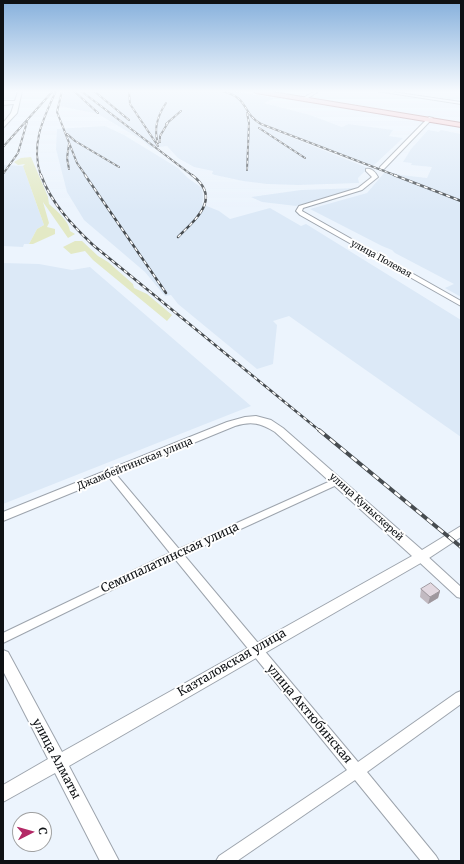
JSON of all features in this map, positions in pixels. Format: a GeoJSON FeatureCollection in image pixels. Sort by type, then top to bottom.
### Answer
{"type":"FeatureCollection","features":[{"type":"Feature","properties":{"kind":"street"},"geometry":{"type":"LineString","coordinates":[[382,168],[418,131]]}},
{"type":"Feature","properties":{"kind":"street","name":"улица Полевая"},"geometry":{"type":"LineString","coordinates":[[368,170],[373,173],[375,177],[364,187],[301,207],[299,209],[302,214],[461,304]]}},
{"type":"Feature","properties":{"kind":"street","name":"Джамбейтинская улица"},"geometry":{"type":"LineString","coordinates":[[3,517],[242,421],[254,419],[268,422]]}},
{"type":"Feature","properties":{"kind":"street","name":"улица Куныскерей"},"geometry":{"type":"LineString","coordinates":[[268,422],[338,481],[461,594]]}},
{"type":"Feature","properties":{"kind":"street","name":"улица Актюбинская"},"geometry":{"type":"LineString","coordinates":[[111,474],[431,861]]}},
{"type":"Feature","properties":{"kind":"street","name":"Семипалатинская улица"},"geometry":{"type":"LineString","coordinates":[[3,638],[177,554],[338,481]]}},
{"type":"Feature","properties":{"kind":"street","name":"Казталовская улица"},"geometry":{"type":"LineString","coordinates":[[3,794],[421,557],[461,531]]}},
{"type":"Feature","properties":{"kind":"street","name":"улица Алматы"},"geometry":{"type":"LineString","coordinates":[[3,656],[110,861]]}},
{"type":"Feature","properties":{"kind":"street"},"geometry":{"type":"LineString","coordinates":[[224,861],[357,771],[461,697]]}},
{"type":"Feature","properties":{"kind":"shaded area"},"geometry":{"type":"Polygon","coordinates":[[[57,131],[116,131],[178,168],[188,178],[202,188],[202,204],[219,211],[230,219],[270,208],[301,226],[306,224],[461,320],[461,437],[289,316],[273,321],[277,325],[273,364],[257,369],[178,304],[171,295],[165,296],[145,272],[84,220],[67,192],[56,149],[57,131]]]}},
{"type":"Feature","properties":{"kind":"shaded area"},"geometry":{"type":"Polygon","coordinates":[[[127,131],[276,131],[368,168],[358,178],[359,183],[298,185],[267,184],[243,181],[212,174],[213,171],[194,167],[178,158],[167,146],[151,148],[142,140],[127,131]]]}},
{"type":"Feature","properties":{"kind":"shaded area"},"geometry":{"type":"Polygon","coordinates":[[[283,131],[392,131],[389,136],[403,138],[373,166],[283,131]]]}},
{"type":"Feature","properties":{"kind":"shaded area"},"geometry":{"type":"Polygon","coordinates":[[[427,131],[448,131],[461,134],[461,297],[445,288],[454,284],[392,250],[310,209],[367,193],[384,173],[390,172],[401,175],[427,178],[432,167],[411,165],[412,163],[403,162],[411,149],[427,131]]]}},
{"type":"Feature","properties":{"kind":"shaded area"},"geometry":{"type":"Polygon","coordinates":[[[3,165],[23,166],[44,225],[37,229],[29,244],[24,244],[23,247],[3,246],[3,165]]]}},
{"type":"Feature","properties":{"kind":"shaded area"},"geometry":{"type":"Polygon","coordinates":[[[358,188],[296,206],[262,202],[251,197],[301,190],[358,188]]]}},
{"type":"Feature","properties":{"kind":"shaded area"},"geometry":{"type":"Polygon","coordinates":[[[3,263],[39,264],[72,270],[90,267],[251,406],[3,504],[3,263]]]}},
{"type":"Feature","properties":{"kind":"green space"},"geometry":{"type":"Polygon","coordinates":[[[31,157],[48,197],[49,204],[65,220],[70,231],[75,234],[68,238],[43,202],[49,223],[47,227],[55,229],[55,234],[33,244],[29,244],[37,229],[44,225],[23,166],[25,164],[18,165],[14,162],[21,158],[31,157]]]}},
{"type":"Feature","properties":{"kind":"green space"},"geometry":{"type":"Polygon","coordinates":[[[75,241],[82,241],[133,284],[134,288],[147,294],[172,315],[167,321],[93,260],[85,251],[71,254],[63,247],[75,241]]]}},
{"type":"Feature","properties":{"kind":"building"},"geometry":{"type":"Polygon","coordinates":[[[431,583],[440,591],[430,597],[421,589],[431,583]]]}},
{"type":"Feature","properties":{"kind":"railway"},"geometry":{"type":"LineString","coordinates":[[3,147],[17,131]]}},
{"type":"Feature","properties":{"kind":"railway"},"geometry":{"type":"LineString","coordinates":[[3,174],[18,153],[24,131]]}},
{"type":"Feature","properties":{"kind":"railway"},"geometry":{"type":"LineString","coordinates":[[40,131],[37,143],[37,154],[41,176]]}},
{"type":"Feature","properties":{"kind":"railway"},"geometry":{"type":"LineString","coordinates":[[65,131],[77,163],[86,176]]}},
{"type":"Feature","properties":{"kind":"railway"},"geometry":{"type":"LineString","coordinates":[[134,131],[193,176]]}},
{"type":"Feature","properties":{"kind":"railway"},"geometry":{"type":"LineString","coordinates":[[148,131],[158,146]]}},
{"type":"Feature","properties":{"kind":"railway"},"geometry":{"type":"LineString","coordinates":[[156,131],[158,143]]}},
{"type":"Feature","properties":{"kind":"railway"},"geometry":{"type":"LineString","coordinates":[[160,142],[160,136],[163,131]]}},
{"type":"Feature","properties":{"kind":"railway"},"geometry":{"type":"LineString","coordinates":[[247,170],[249,131]]}},
{"type":"Feature","properties":{"kind":"railway"},"geometry":{"type":"LineString","coordinates":[[264,131],[305,158]]}},
{"type":"Feature","properties":{"kind":"railway"},"geometry":{"type":"LineString","coordinates":[[280,131],[397,176]]}},
{"type":"Feature","properties":{"kind":"railway"},"geometry":{"type":"LineString","coordinates":[[67,134],[75,141],[119,167]]}},
{"type":"Feature","properties":{"kind":"railway"},"geometry":{"type":"LineString","coordinates":[[69,144],[67,158],[69,169]]}},
{"type":"Feature","properties":{"kind":"railway"},"geometry":{"type":"LineString","coordinates":[[41,175],[56,204],[77,230],[93,245],[320,431]]}},
{"type":"Feature","properties":{"kind":"railway"},"geometry":{"type":"LineString","coordinates":[[85,175],[166,293]]}},
{"type":"Feature","properties":{"kind":"railway"},"geometry":{"type":"LineString","coordinates":[[178,237],[199,215],[206,200],[205,192],[201,183],[192,175]]}},
{"type":"Feature","properties":{"kind":"railway"},"geometry":{"type":"LineString","coordinates":[[394,175],[461,201]]}},
{"type":"Feature","properties":{"kind":"railway"},"geometry":{"type":"LineString","coordinates":[[319,430],[461,547]]}}]}
